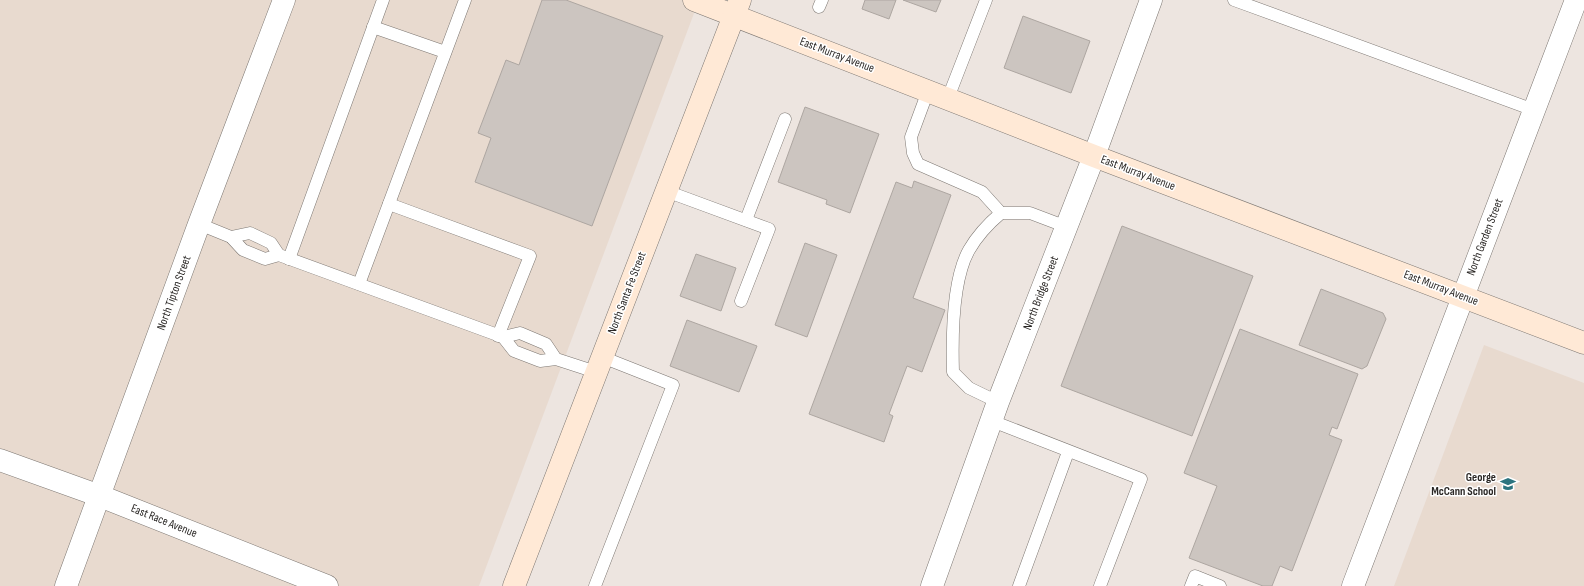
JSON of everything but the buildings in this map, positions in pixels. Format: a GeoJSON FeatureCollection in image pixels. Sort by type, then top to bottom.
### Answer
{"type":"FeatureCollection","features":[{"type":"Feature","properties":{"kind":"street","name":"North Tipton Street"},"geometry":{"type":"LineString","coordinates":[[66,586],[199,224],[284,0]]}},
{"type":"Feature","properties":{"kind":"street","name":"East Murray Avenue"},"geometry":{"type":"LineString","coordinates":[[694,0],[737,7],[938,95],[1094,156],[1584,342]]}},
{"type":"Feature","properties":{"kind":"street","name":"North Bridge Street"},"geometry":{"type":"LineString","coordinates":[[932,586],[995,412],[1094,156],[1151,0]]}},
{"type":"Feature","properties":{"kind":"street","name":"North Garden Street"},"geometry":{"type":"LineString","coordinates":[[1353,586],[1576,0]]}},
{"type":"Feature","properties":{"kind":"street","name":"North Santa Fe Street"},"geometry":{"type":"LineString","coordinates":[[514,586],[737,7]]}},
{"type":"Feature","properties":{"kind":"street","name":"East Race Avenue"},"geometry":{"type":"LineString","coordinates":[[0,460],[100,496],[327,586]]}},
{"type":"Feature","properties":{"kind":"lane"},"geometry":{"type":"LineString","coordinates":[[284,257],[383,0]]}},
{"type":"Feature","properties":{"kind":"lane"},"geometry":{"type":"LineString","coordinates":[[359,284],[464,0]]}},
{"type":"Feature","properties":{"kind":"lane"},"geometry":{"type":"LineString","coordinates":[[986,0],[938,95],[911,137],[913,153],[918,164],[982,192],[1000,212],[1030,213],[1067,227]]}},
{"type":"Feature","properties":{"kind":"lane"},"geometry":{"type":"LineString","coordinates":[[1234,0],[1534,110]]}},
{"type":"Feature","properties":{"kind":"lane"},"geometry":{"type":"LineString","coordinates":[[373,27],[445,52]]}},
{"type":"Feature","properties":{"kind":"lane"},"geometry":{"type":"LineString","coordinates":[[746,220],[785,119]]}},
{"type":"Feature","properties":{"kind":"lane"},"geometry":{"type":"LineString","coordinates":[[666,191],[769,229],[741,301]]}},
{"type":"Feature","properties":{"kind":"lane"},"geometry":{"type":"LineString","coordinates":[[389,204],[530,256],[501,336]]}},
{"type":"Feature","properties":{"kind":"lane"},"geometry":{"type":"LineString","coordinates":[[1000,212],[981,231],[968,252],[958,281],[952,347],[953,372],[995,412],[1068,452],[1141,479],[1100,586]]}},
{"type":"Feature","properties":{"kind":"lane"},"geometry":{"type":"LineString","coordinates":[[199,224],[231,237],[243,250],[264,259],[284,257],[501,336],[514,351],[540,362],[556,359],[599,365],[673,385],[595,586]]}},
{"type":"Feature","properties":{"kind":"lane"},"geometry":{"type":"LineString","coordinates":[[231,237],[250,233],[271,243],[284,257]]}},
{"type":"Feature","properties":{"kind":"lane"},"geometry":{"type":"LineString","coordinates":[[501,336],[520,333],[546,344],[556,359]]}},
{"type":"Feature","properties":{"kind":"lane"},"geometry":{"type":"LineString","coordinates":[[1020,586],[1068,452]]}},
{"type":"Feature","properties":{"kind":"lane"},"geometry":{"type":"LineString","coordinates":[[1191,586],[1195,576],[1220,586]]}},
{"type":"Feature","properties":{"kind":"shaded area"},"geometry":{"type":"Polygon","coordinates":[[[0,0],[699,0],[479,586],[0,586],[0,0]]]}},
{"type":"Feature","properties":{"kind":"shaded area","name":"George McCann School"},"geometry":{"type":"Polygon","coordinates":[[[1484,345],[1584,383],[1584,586],[1394,586],[1484,345]]]}},
{"type":"Feature","properties":{"kind":"place","name":"George McCann School"},"geometry":{"type":"Point","coordinates":[1508,484]}}]}
